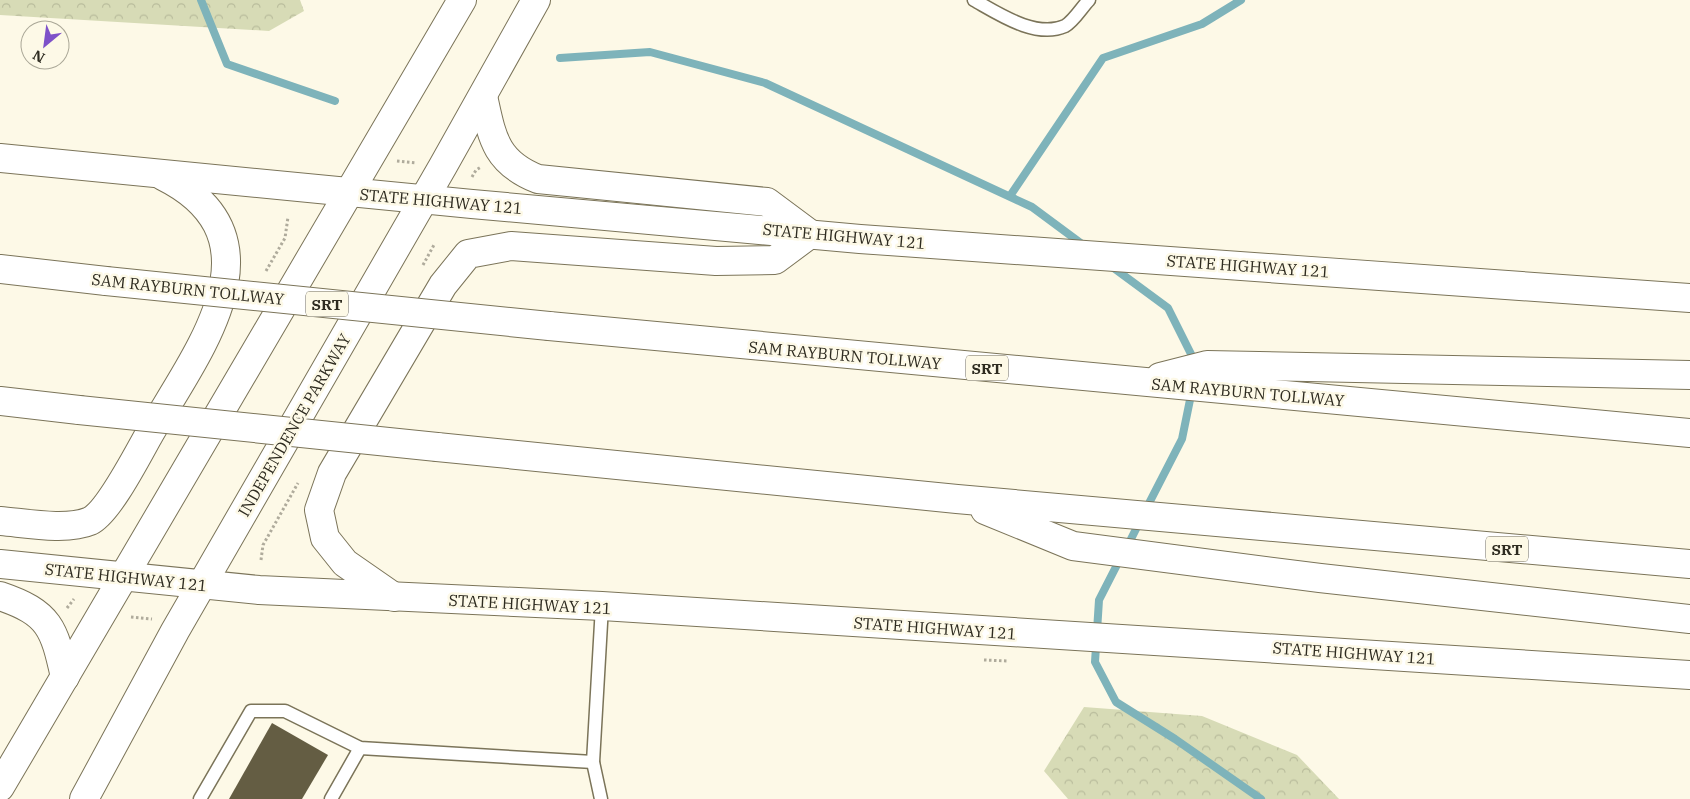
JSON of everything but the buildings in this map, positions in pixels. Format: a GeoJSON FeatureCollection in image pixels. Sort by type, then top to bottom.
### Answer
{"type":"FeatureCollection","features":[{"type":"Feature","properties":{"kind":"main road"},"geometry":{"type":"LineString","coordinates":[[0,787],[462,0]]}},
{"type":"Feature","properties":{"kind":"main road","name":"INDEPENDENCE PARKWAY"},"geometry":{"type":"LineString","coordinates":[[84,799],[202,585],[483,96],[536,0]]}},
{"type":"Feature","properties":{"kind":"main road"},"geometry":{"type":"LineString","coordinates":[[394,598],[345,563],[326,538],[319,510],[332,473],[444,285],[468,254],[511,246],[716,261],[775,260],[810,234],[767,202],[538,179],[522,173],[498,151],[491,133],[483,96]]}},
{"type":"Feature","properties":{"kind":"main road","name":"STATE HIGHWAY 121"},"geometry":{"type":"LineString","coordinates":[[0,158],[810,234],[1690,298]]}},
{"type":"Feature","properties":{"kind":"main road"},"geometry":{"type":"LineString","coordinates":[[0,521],[67,526],[92,520],[122,482],[205,338],[218,306],[225,274],[226,249],[222,230],[200,200],[182,186],[156,173]]}},
{"type":"Feature","properties":{"kind":"main road","name":"SAM RAYBURN TOLLWAY"},"geometry":{"type":"LineString","coordinates":[[0,269],[549,326],[1136,383],[1334,399],[1690,433]]}},
{"type":"Feature","properties":{"kind":"main road"},"geometry":{"type":"LineString","coordinates":[[1136,383],[1207,365],[1340,366],[1690,375]]}},
{"type":"Feature","properties":{"kind":"main road","name":"SRT"},"geometry":{"type":"LineString","coordinates":[[0,402],[957,499],[1323,533],[1690,564]]}},
{"type":"Feature","properties":{"kind":"main road"},"geometry":{"type":"LineString","coordinates":[[957,499],[1073,546],[1320,578],[1690,619]]}},
{"type":"Feature","properties":{"kind":"main road","name":"STATE HIGHWAY 121"},"geometry":{"type":"LineString","coordinates":[[0,564],[202,585],[394,598],[602,606],[984,632],[1202,643],[1690,675]]}},
{"type":"Feature","properties":{"kind":"main road"},"geometry":{"type":"LineString","coordinates":[[0,596],[30,608],[43,618],[54,633],[65,677]]}},
{"type":"Feature","properties":{"kind":"lane"},"geometry":{"type":"LineString","coordinates":[[974,0],[1025,25],[1047,31],[1066,25],[1089,0]]}},
{"type":"Feature","properties":{"kind":"lane"},"geometry":{"type":"LineString","coordinates":[[600,799],[593,762],[602,606]]}},
{"type":"Feature","properties":{"kind":"lane"},"geometry":{"type":"LineString","coordinates":[[200,799],[251,711],[285,711],[360,748],[593,762]]}},
{"type":"Feature","properties":{"kind":"lane"},"geometry":{"type":"LineString","coordinates":[[330,799],[360,748]]}},
{"type":"Feature","properties":{"kind":"path"},"geometry":{"type":"LineString","coordinates":[[393,161],[416,163]]}},
{"type":"Feature","properties":{"kind":"path"},"geometry":{"type":"LineString","coordinates":[[67,608],[74,599]]}},
{"type":"Feature","properties":{"kind":"path"},"geometry":{"type":"LineString","coordinates":[[123,616],[154,619]]}},
{"type":"Feature","properties":{"kind":"green space"},"geometry":{"type":"Polygon","coordinates":[[[0,0],[300,0],[304,11],[269,31],[0,15],[0,0]]]}},
{"type":"Feature","properties":{"kind":"green space"},"geometry":{"type":"Polygon","coordinates":[[[1084,707],[1202,716],[1297,755],[1339,799],[1068,799],[1044,771],[1084,707]]]}},
{"type":"Feature","properties":{"kind":"waterway"},"geometry":{"type":"LineString","coordinates":[[201,0],[227,64],[335,101]]}},
{"type":"Feature","properties":{"kind":"waterway"},"geometry":{"type":"LineString","coordinates":[[1010,196],[1103,58],[1202,24],[1241,0]]}},
{"type":"Feature","properties":{"kind":"waterway"},"geometry":{"type":"LineString","coordinates":[[560,58],[650,52],[765,83],[1032,207],[1086,247]]}},
{"type":"Feature","properties":{"kind":"waterway"},"geometry":{"type":"LineString","coordinates":[[1111,266],[1168,308],[1195,362]]}},
{"type":"Feature","properties":{"kind":"waterway"},"geometry":{"type":"LineString","coordinates":[[1145,511],[1182,439],[1192,390]]}},
{"type":"Feature","properties":{"kind":"waterway"},"geometry":{"type":"LineString","coordinates":[[1127,547],[1140,521]]}},
{"type":"Feature","properties":{"kind":"waterway"},"geometry":{"type":"LineString","coordinates":[[1121,557],[1099,600],[1095,662],[1116,702],[1175,739],[1261,799]]}}]}
